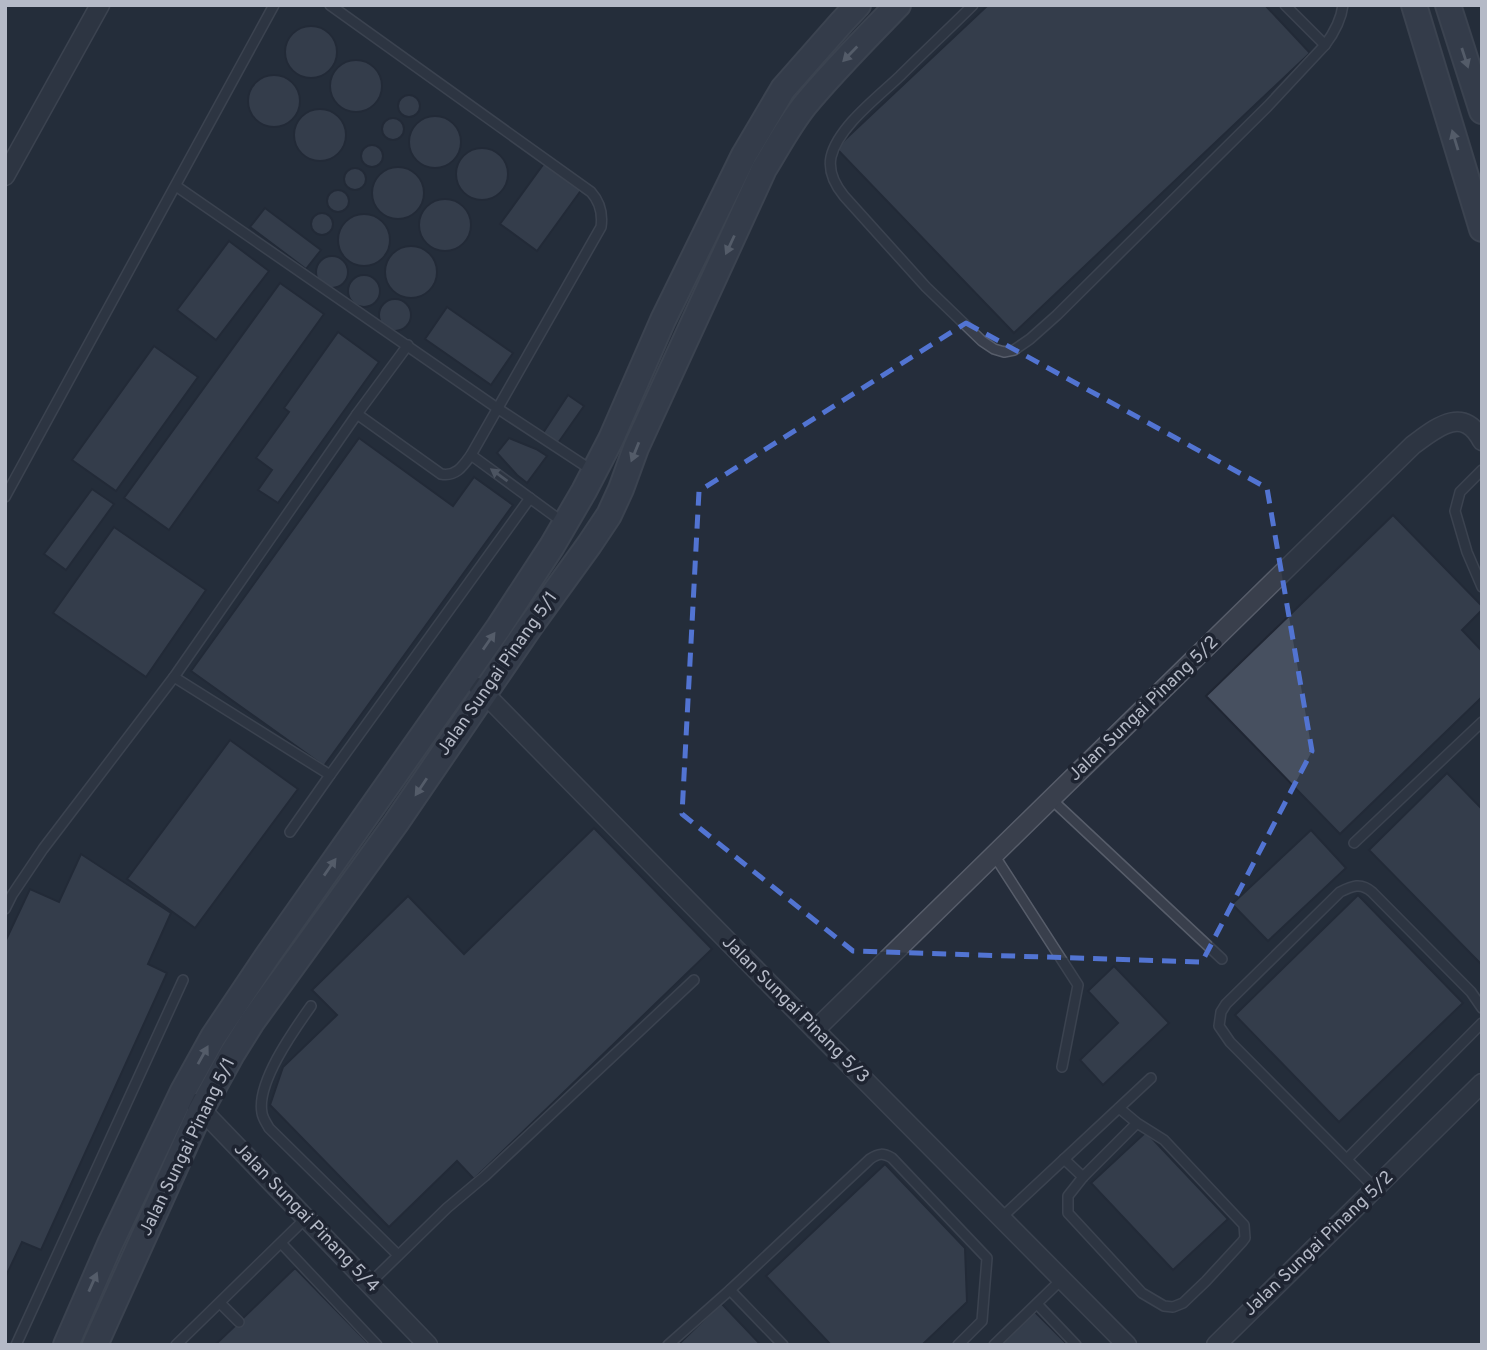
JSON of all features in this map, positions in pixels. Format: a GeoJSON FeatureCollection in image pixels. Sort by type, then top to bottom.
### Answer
{"type":"FeatureCollection","features":[{"type":"Feature","properties":{"kind":"street"},"geometry":{"type":"LineString","coordinates":[[5,176],[100,5]]}},
{"type":"Feature","properties":{"kind":"street","name":"Jalan Sungai Pinang 5/1"},"geometry":{"type":"LineString","coordinates":[[66,1345],[110,1244],[183,1091],[213,1037],[499,627],[566,524],[611,439],[663,320],[744,155],[783,89],[858,5]]}},
{"type":"Feature","properties":{"kind":"street","name":"Jalan Sungai Pinang 5/1"},"geometry":{"type":"LineString","coordinates":[[95,1345],[201,1110],[232,1054],[609,515],[636,448],[764,169],[787,131],[829,76],[898,5]]}},
{"type":"Feature","properties":{"kind":"street"},"geometry":{"type":"LineString","coordinates":[[1413,5],[1482,229]]}},
{"type":"Feature","properties":{"kind":"street"},"geometry":{"type":"LineString","coordinates":[[1448,5],[1482,111]]}},
{"type":"Feature","properties":{"kind":"street"},"geometry":{"type":"LineString","coordinates":[[1466,175],[1482,194]]}},
{"type":"Feature","properties":{"kind":"street","name":"Jalan Sungai Pinang 5/2"},"geometry":{"type":"LineString","coordinates":[[815,1030],[1413,446],[1442,424],[1458,421],[1470,426],[1482,441]]}},
{"type":"Feature","properties":{"kind":"street","name":"Jalan Sungai Pinang 5/3"},"geometry":{"type":"LineString","coordinates":[[466,674],[1127,1345]]}},
{"type":"Feature","properties":{"kind":"street","name":"Jalan Sungai Pinang 5/2"},"geometry":{"type":"LineString","coordinates":[[1216,1345],[1482,1083]]}},
{"type":"Feature","properties":{"kind":"street","name":"Jalan Sungai Pinang 5/4"},"geometry":{"type":"LineString","coordinates":[[183,1091],[428,1345]]}},
{"type":"Feature","properties":{"kind":"lane"},"geometry":{"type":"LineString","coordinates":[[5,497],[274,5]]}},
{"type":"Feature","properties":{"kind":"lane"},"geometry":{"type":"LineString","coordinates":[[330,5],[591,191],[597,199],[603,219],[601,227],[471,455],[458,471],[450,475],[441,474],[357,414]]}},
{"type":"Feature","properties":{"kind":"lane"},"geometry":{"type":"LineString","coordinates":[[973,5],[843,134],[830,160],[831,173],[844,196],[926,287],[982,341],[1004,352],[1022,345],[1057,315],[1268,106],[1325,45],[1342,16],[1343,5]]}},
{"type":"Feature","properties":{"kind":"lane"},"geometry":{"type":"LineString","coordinates":[[1285,5],[1325,45]]}},
{"type":"Feature","properties":{"kind":"lane"},"geometry":{"type":"LineString","coordinates":[[176,186],[594,472]]}},
{"type":"Feature","properties":{"kind":"lane"},"geometry":{"type":"LineString","coordinates":[[5,909],[43,849],[174,677],[408,345]]}},
{"type":"Feature","properties":{"kind":"lane"},"geometry":{"type":"LineString","coordinates":[[471,455],[566,524]]}},
{"type":"Feature","properties":{"kind":"lane"},"geometry":{"type":"LineString","coordinates":[[1482,470],[1460,492],[1455,511],[1467,552],[1482,587]]}},
{"type":"Feature","properties":{"kind":"lane"},"geometry":{"type":"LineString","coordinates":[[290,832],[530,498]]}},
{"type":"Feature","properties":{"kind":"lane"},"geometry":{"type":"LineString","coordinates":[[174,677],[330,775]]}},
{"type":"Feature","properties":{"kind":"lane"},"geometry":{"type":"LineString","coordinates":[[1354,843],[1482,722]]}},
{"type":"Feature","properties":{"kind":"lane"},"geometry":{"type":"LineString","coordinates":[[1051,799],[1223,959]]}},
{"type":"Feature","properties":{"kind":"lane"},"geometry":{"type":"LineString","coordinates":[[994,855],[1078,985],[1062,1067]]}},
{"type":"Feature","properties":{"kind":"lane"},"geometry":{"type":"LineString","coordinates":[[1375,1188],[1230,1042],[1219,1026],[1221,1012],[1340,892],[1355,885],[1366,887],[1372,892],[1471,992],[1482,1008]]}},
{"type":"Feature","properties":{"kind":"lane"},"geometry":{"type":"LineString","coordinates":[[16,1345],[183,980]]}},
{"type":"Feature","properties":{"kind":"lane"},"geometry":{"type":"LineString","coordinates":[[369,1284],[447,1208],[485,1176],[694,980]]}},
{"type":"Feature","properties":{"kind":"lane"},"geometry":{"type":"LineString","coordinates":[[311,1006],[285,1043],[274,1065],[265,1088],[262,1113],[269,1128],[398,1255]]}},
{"type":"Feature","properties":{"kind":"lane"},"geometry":{"type":"LineString","coordinates":[[1346,1159],[1482,1023]]}},
{"type":"Feature","properties":{"kind":"lane"},"geometry":{"type":"LineString","coordinates":[[1001,1218],[1151,1078]]}},
{"type":"Feature","properties":{"kind":"lane"},"geometry":{"type":"LineString","coordinates":[[1119,1108],[1164,1140],[1244,1225],[1245,1238],[1242,1242],[1183,1303],[1173,1307],[1164,1306],[1142,1293],[1068,1213],[1068,1196],[1083,1177],[1137,1123]]}},
{"type":"Feature","properties":{"kind":"lane"},"geometry":{"type":"LineString","coordinates":[[668,1345],[877,1154],[892,1158],[987,1258],[982,1321],[958,1345]]}},
{"type":"Feature","properties":{"kind":"lane"},"geometry":{"type":"LineString","coordinates":[[1065,1159],[1083,1177]]}},
{"type":"Feature","properties":{"kind":"lane"},"geometry":{"type":"LineString","coordinates":[[176,1345],[306,1218]]}},
{"type":"Feature","properties":{"kind":"lane"},"geometry":{"type":"LineString","coordinates":[[281,1243],[377,1345]]}},
{"type":"Feature","properties":{"kind":"lane"},"geometry":{"type":"LineString","coordinates":[[994,1345],[1062,1279]]}},
{"type":"Feature","properties":{"kind":"lane"},"geometry":{"type":"LineString","coordinates":[[730,1290],[783,1345]]}},
{"type":"Feature","properties":{"kind":"lane"},"geometry":{"type":"LineString","coordinates":[[219,1303],[239,1322]]}},
{"type":"Feature","properties":{"kind":"lane"},"geometry":{"type":"LineString","coordinates":[[1037,1304],[1076,1345]]}},
{"type":"Feature","properties":{"kind":"highlighted area"},"geometry":{"type":"Polygon","coordinates":[[[966,323],[1267,488],[1312,751],[1202,962],[853,951],[682,814],[699,491],[966,323]]]}},
{"type":"Feature","properties":{"kind":"building"},"geometry":{"type":"Polygon","coordinates":[[[988,5],[1265,5],[1310,53],[1014,333],[836,148],[988,5]]]}},
{"type":"Feature","properties":{"kind":"building"},"geometry":{"type":"Polygon","coordinates":[[[311,26],[321,28],[329,34],[335,42],[335,62],[329,70],[321,76],[311,78],[301,76],[293,70],[287,62],[285,52],[287,42],[293,34],[301,28],[311,26]]]}},
{"type":"Feature","properties":{"kind":"building"},"geometry":{"type":"Polygon","coordinates":[[[356,60],[366,62],[374,68],[380,76],[380,96],[374,104],[366,110],[356,112],[346,110],[338,104],[332,96],[330,86],[332,76],[338,68],[346,62],[356,60]]]}},
{"type":"Feature","properties":{"kind":"building"},"geometry":{"type":"Polygon","coordinates":[[[274,75],[284,77],[292,83],[298,91],[298,111],[292,119],[284,125],[274,127],[264,125],[256,119],[250,111],[248,101],[250,91],[256,83],[264,77],[274,75]]]}},
{"type":"Feature","properties":{"kind":"building"},"geometry":{"type":"Polygon","coordinates":[[[409,95],[417,98],[420,106],[417,114],[409,117],[401,114],[398,106],[401,98],[409,95]]]}},
{"type":"Feature","properties":{"kind":"building"},"geometry":{"type":"Polygon","coordinates":[[[320,109],[330,111],[338,117],[344,125],[344,145],[338,153],[330,159],[320,161],[310,159],[302,153],[296,145],[294,135],[296,125],[302,117],[310,111],[320,109]]]}},
{"type":"Feature","properties":{"kind":"building"},"geometry":{"type":"Polygon","coordinates":[[[435,116],[445,118],[453,124],[459,132],[459,152],[453,160],[445,166],[435,168],[425,166],[417,160],[411,152],[409,142],[411,132],[417,124],[425,118],[435,116]]]}},
{"type":"Feature","properties":{"kind":"building"},"geometry":{"type":"Polygon","coordinates":[[[393,118],[401,121],[404,129],[401,137],[393,140],[385,137],[382,129],[385,121],[393,118]]]}},
{"type":"Feature","properties":{"kind":"building"},"geometry":{"type":"Polygon","coordinates":[[[372,145],[380,148],[383,156],[380,164],[372,167],[364,164],[361,156],[364,148],[372,145]]]}},
{"type":"Feature","properties":{"kind":"building"},"geometry":{"type":"Polygon","coordinates":[[[482,148],[492,150],[500,156],[506,164],[506,184],[500,192],[492,198],[482,200],[472,198],[464,192],[458,184],[456,174],[458,164],[464,156],[472,150],[482,148]]]}},
{"type":"Feature","properties":{"kind":"building"},"geometry":{"type":"Polygon","coordinates":[[[545,162],[582,189],[537,251],[500,224],[545,162]]]}},
{"type":"Feature","properties":{"kind":"building"},"geometry":{"type":"Polygon","coordinates":[[[398,167],[408,169],[416,175],[422,183],[422,203],[416,211],[408,217],[398,219],[388,217],[380,211],[374,203],[372,193],[374,183],[380,175],[388,169],[398,167]]]}},
{"type":"Feature","properties":{"kind":"building"},"geometry":{"type":"Polygon","coordinates":[[[355,168],[363,171],[366,179],[363,187],[355,190],[347,187],[344,179],[347,171],[355,168]]]}},
{"type":"Feature","properties":{"kind":"building"},"geometry":{"type":"Polygon","coordinates":[[[338,190],[346,193],[349,201],[346,209],[338,212],[330,209],[327,201],[330,193],[338,190]]]}},
{"type":"Feature","properties":{"kind":"building"},"geometry":{"type":"Polygon","coordinates":[[[445,199],[455,201],[463,207],[469,215],[469,235],[463,243],[455,249],[445,251],[435,249],[427,243],[421,235],[419,225],[421,215],[427,207],[435,201],[445,199]]]}},
{"type":"Feature","properties":{"kind":"building"},"geometry":{"type":"Polygon","coordinates":[[[265,208],[321,250],[306,269],[250,227],[265,208]]]}},
{"type":"Feature","properties":{"kind":"building"},"geometry":{"type":"Polygon","coordinates":[[[322,213],[330,216],[333,224],[330,232],[322,235],[314,232],[311,224],[314,216],[322,213]]]}},
{"type":"Feature","properties":{"kind":"building"},"geometry":{"type":"Polygon","coordinates":[[[364,214],[374,216],[382,222],[388,230],[388,250],[382,258],[374,264],[364,266],[354,264],[346,258],[340,250],[338,240],[340,230],[346,222],[354,216],[364,214]]]}},
{"type":"Feature","properties":{"kind":"building"},"geometry":{"type":"Polygon","coordinates":[[[229,241],[269,271],[216,340],[177,310],[229,241]]]}},
{"type":"Feature","properties":{"kind":"building"},"geometry":{"type":"Polygon","coordinates":[[[411,246],[421,248],[429,254],[435,262],[435,282],[429,290],[421,296],[411,298],[401,296],[393,290],[387,282],[385,272],[387,262],[393,254],[401,248],[411,246]]]}},
{"type":"Feature","properties":{"kind":"building"},"geometry":{"type":"Polygon","coordinates":[[[332,256],[343,261],[348,272],[343,283],[332,288],[321,283],[316,272],[321,261],[332,256]]]}},
{"type":"Feature","properties":{"kind":"building"},"geometry":{"type":"Polygon","coordinates":[[[364,275],[375,280],[380,291],[375,302],[364,307],[353,302],[348,291],[353,280],[364,275]]]}},
{"type":"Feature","properties":{"kind":"building"},"geometry":{"type":"Polygon","coordinates":[[[280,283],[324,314],[169,530],[124,498],[280,283]]]}},
{"type":"Feature","properties":{"kind":"building"},"geometry":{"type":"Polygon","coordinates":[[[395,299],[406,304],[411,315],[406,326],[395,331],[384,326],[379,315],[384,304],[395,299]]]}},
{"type":"Feature","properties":{"kind":"building"},"geometry":{"type":"Polygon","coordinates":[[[447,307],[513,353],[491,385],[425,339],[447,307]]]}},
{"type":"Feature","properties":{"kind":"building"},"geometry":{"type":"Polygon","coordinates":[[[338,332],[379,362],[278,503],[258,490],[272,470],[256,458],[289,412],[284,408],[338,332]]]}},
{"type":"Feature","properties":{"kind":"building"},"geometry":{"type":"Polygon","coordinates":[[[154,346],[198,377],[116,491],[72,460],[154,346]]]}},
{"type":"Feature","properties":{"kind":"building"},"geometry":{"type":"Polygon","coordinates":[[[568,395],[584,406],[558,443],[543,433],[568,395]]]}},
{"type":"Feature","properties":{"kind":"building"},"geometry":{"type":"Polygon","coordinates":[[[359,438],[453,506],[474,477],[513,505],[324,766],[191,671],[359,438]]]}},
{"type":"Feature","properties":{"kind":"building"},"geometry":{"type":"Polygon","coordinates":[[[509,438],[547,456],[527,483],[497,453],[509,438]]]}},
{"type":"Feature","properties":{"kind":"building"},"geometry":{"type":"Polygon","coordinates":[[[92,489],[114,504],[66,570],[44,554],[92,489]]]}},
{"type":"Feature","properties":{"kind":"building"},"geometry":{"type":"Polygon","coordinates":[[[1393,515],[1482,606],[1482,610],[1462,630],[1482,651],[1482,697],[1340,834],[1206,696],[1393,515]]]}},
{"type":"Feature","properties":{"kind":"building"},"geometry":{"type":"Polygon","coordinates":[[[114,527],[206,590],[146,677],[53,613],[114,527]]]}},
{"type":"Feature","properties":{"kind":"building"},"geometry":{"type":"Polygon","coordinates":[[[230,740],[298,789],[195,928],[127,879],[230,740]]]}},
{"type":"Feature","properties":{"kind":"building"},"geometry":{"type":"Polygon","coordinates":[[[1447,773],[1482,809],[1482,965],[1369,850],[1447,773]]]}},
{"type":"Feature","properties":{"kind":"building"},"geometry":{"type":"Polygon","coordinates":[[[594,828],[712,949],[474,1179],[457,1161],[389,1227],[270,1105],[283,1067],[337,1015],[312,990],[408,896],[464,954],[594,828]]]}},
{"type":"Feature","properties":{"kind":"building"},"geometry":{"type":"Polygon","coordinates":[[[1311,830],[1346,868],[1268,941],[1232,904],[1311,830]]]}},
{"type":"Feature","properties":{"kind":"building"},"geometry":{"type":"Polygon","coordinates":[[[81,854],[171,913],[148,964],[167,973],[41,1250],[22,1242],[5,1278],[5,942],[30,889],[59,902],[81,854]]]}},
{"type":"Feature","properties":{"kind":"building"},"geometry":{"type":"Polygon","coordinates":[[[1358,895],[1463,1003],[1339,1122],[1235,1015],[1358,895]]]}},
{"type":"Feature","properties":{"kind":"building"},"geometry":{"type":"Polygon","coordinates":[[[1114,966],[1169,1023],[1103,1085],[1080,1060],[1118,1023],[1088,991],[1114,966]]]}},
{"type":"Feature","properties":{"kind":"building"},"geometry":{"type":"Polygon","coordinates":[[[1146,1132],[1228,1219],[1173,1270],[1091,1183],[1146,1132]]]}},
{"type":"Feature","properties":{"kind":"building"},"geometry":{"type":"Polygon","coordinates":[[[885,1164],[965,1248],[967,1302],[922,1345],[831,1345],[766,1276],[885,1164]]]}},
{"type":"Feature","properties":{"kind":"building"},"geometry":{"type":"Polygon","coordinates":[[[295,1268],[370,1345],[215,1345],[239,1322],[295,1268]]]}},
{"type":"Feature","properties":{"kind":"building"},"geometry":{"type":"Polygon","coordinates":[[[721,1303],[761,1345],[678,1345],[721,1303]]]}},
{"type":"Feature","properties":{"kind":"building"},"geometry":{"type":"Polygon","coordinates":[[[1034,1311],[1068,1345],[999,1345],[1034,1311]]]}}]}
